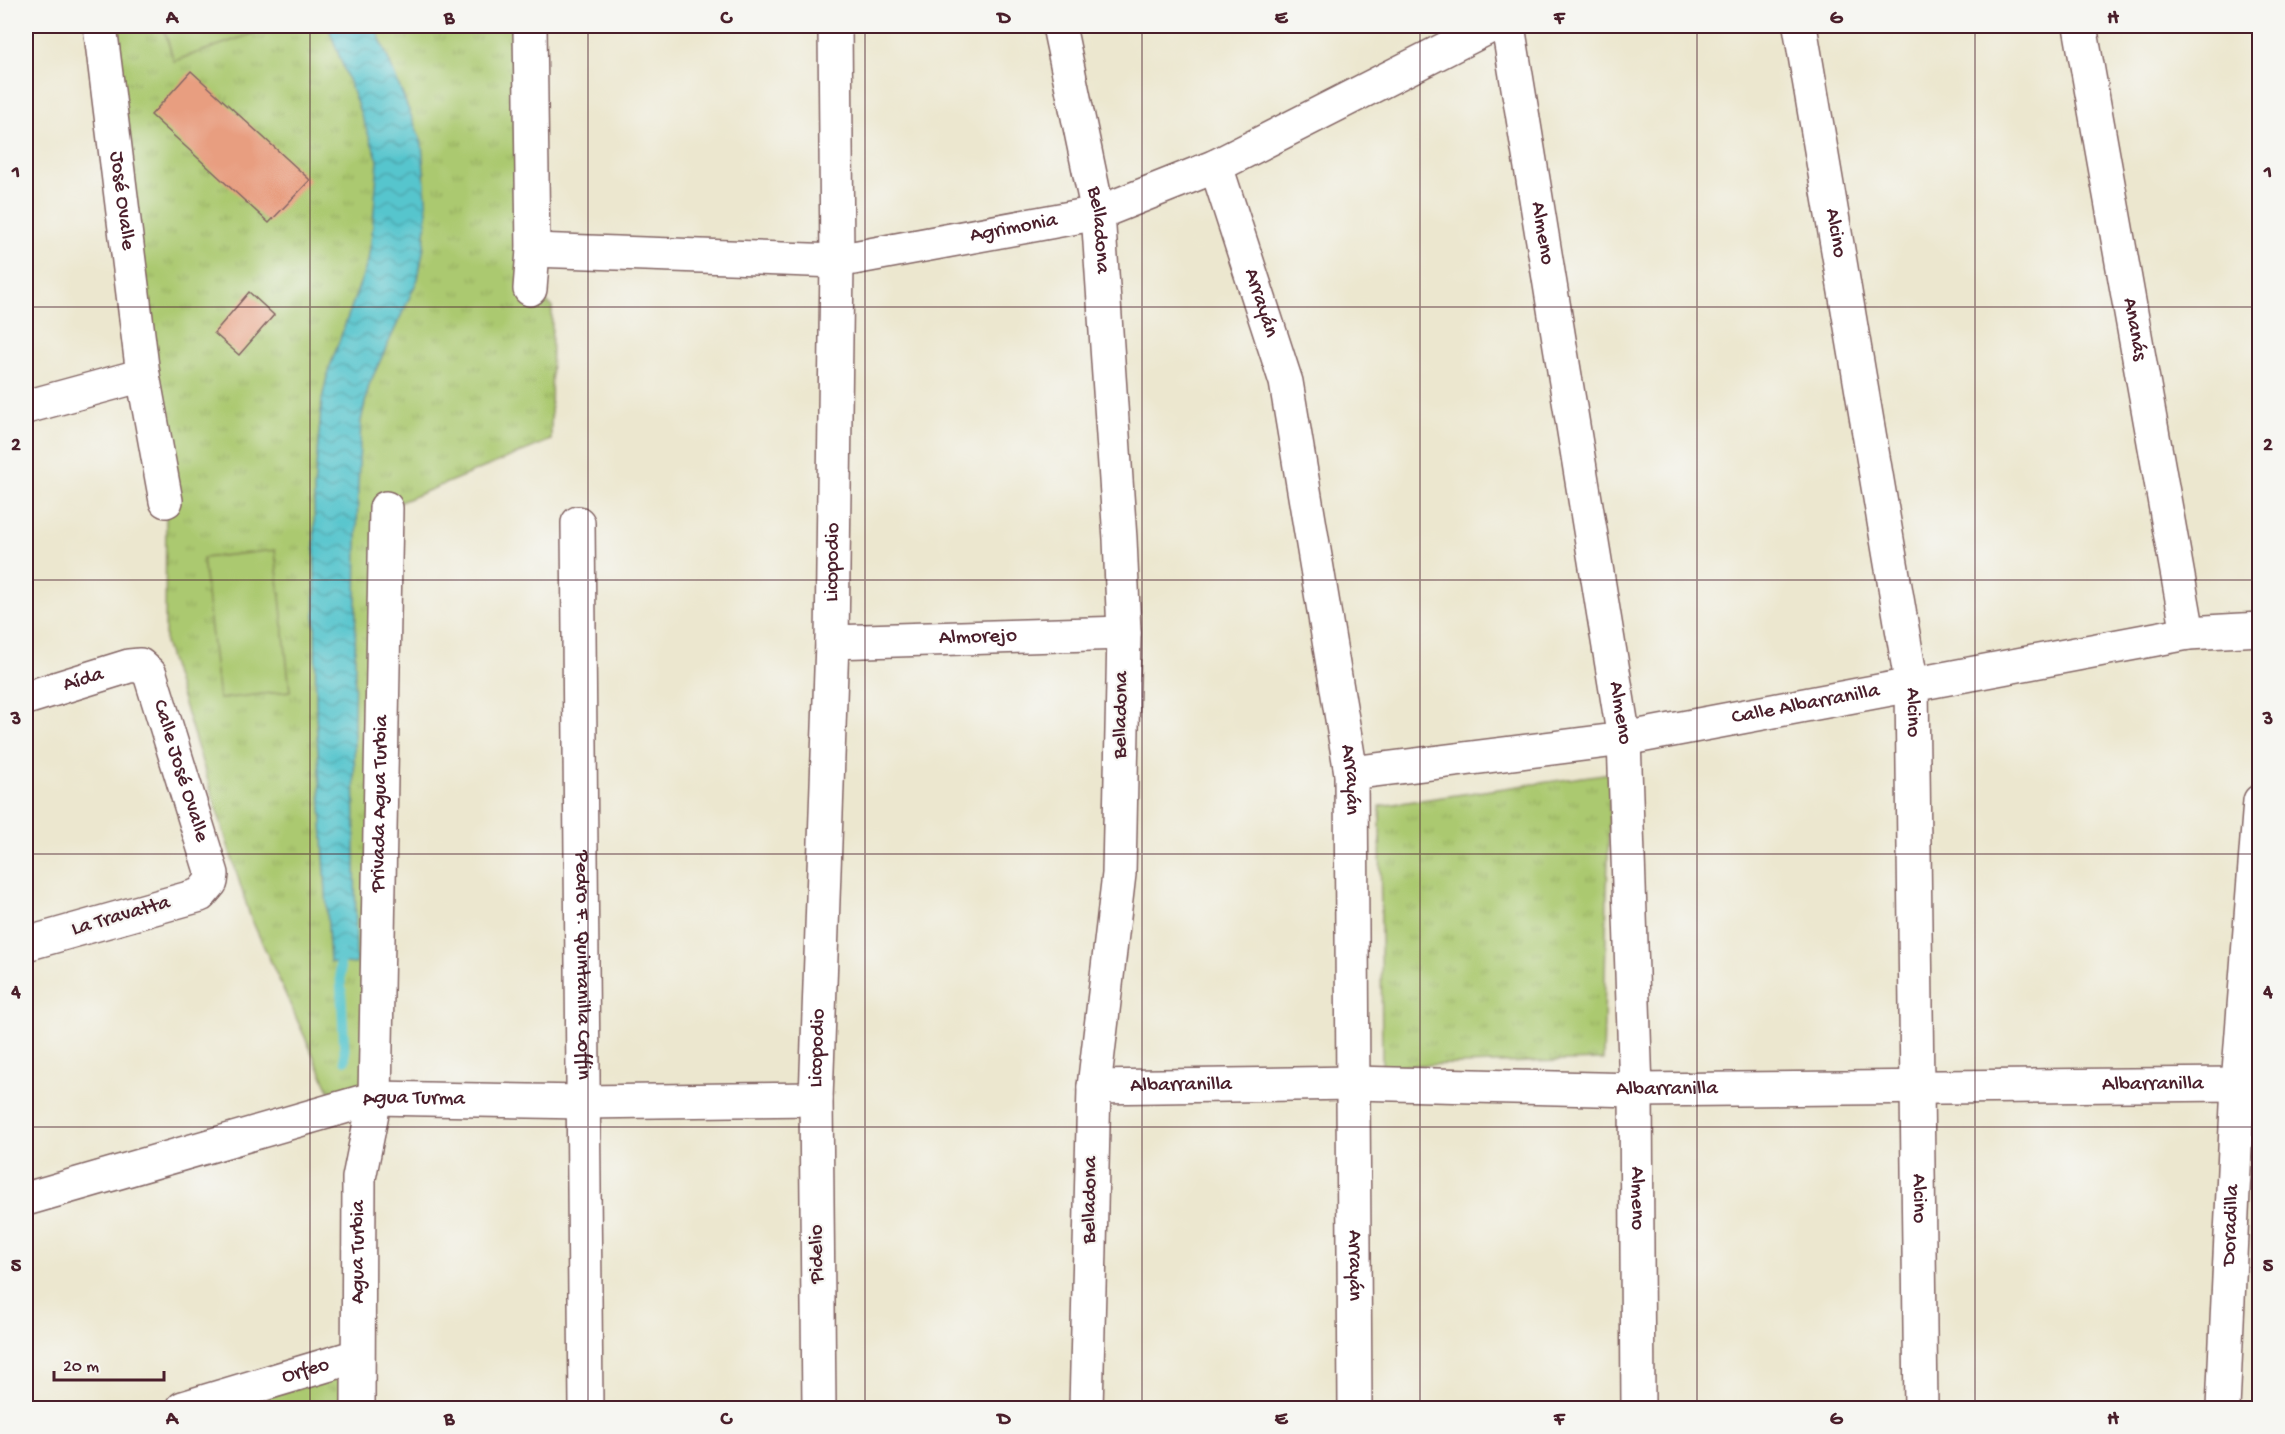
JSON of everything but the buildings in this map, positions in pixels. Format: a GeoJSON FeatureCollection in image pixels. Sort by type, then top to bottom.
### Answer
{"type":"FeatureCollection","features":[{"type":"Feature","properties":{"kind":"street","name":"José Ovalle"},"geometry":{"type":"LineString","coordinates":[[100,26],[143,375],[166,501]]}},
{"type":"Feature","properties":{"kind":"street"},"geometry":{"type":"LineString","coordinates":[[530,26],[533,250],[530,289]]}},
{"type":"Feature","properties":{"kind":"street","name":"Licopodio"},"geometry":{"type":"LineString","coordinates":[[816,1099],[832,642],[837,261],[835,26]]}},
{"type":"Feature","properties":{"kind":"street","name":"Belladona"},"geometry":{"type":"LineString","coordinates":[[1059,26],[1098,213],[1120,539],[1124,633],[1119,874],[1094,1088],[1086,1408]]}},
{"type":"Feature","properties":{"kind":"street","name":"Agrimonia"},"geometry":{"type":"LineString","coordinates":[[533,250],[837,261],[1098,213],[1216,166],[1491,26]]}},
{"type":"Feature","properties":{"kind":"street","name":"Almeno"},"geometry":{"type":"LineString","coordinates":[[1508,26],[1624,739],[1636,1090],[1638,1408]]}},
{"type":"Feature","properties":{"kind":"street","name":"Alcino"},"geometry":{"type":"LineString","coordinates":[[1800,26],[1912,687],[1921,1408]]}},
{"type":"Feature","properties":{"kind":"street","name":"Ananás"},"geometry":{"type":"LineString","coordinates":[[2080,26],[2188,633]]}},
{"type":"Feature","properties":{"kind":"street","name":"Arrayán"},"geometry":{"type":"LineString","coordinates":[[1216,166],[1287,382],[1351,773],[1355,1408]]}},
{"type":"Feature","properties":{"kind":"street"},"geometry":{"type":"LineString","coordinates":[[26,407],[143,375]]}},
{"type":"Feature","properties":{"kind":"street","name":"Privada Agua Turbia"},"geometry":{"type":"LineString","coordinates":[[375,1098],[386,508]]}},
{"type":"Feature","properties":{"kind":"street","name":"Pedro F. Quintanilla Coffin"},"geometry":{"type":"LineString","coordinates":[[578,523],[586,1408]]}},
{"type":"Feature","properties":{"kind":"street","name":"Calle Albarranilla"},"geometry":{"type":"LineString","coordinates":[[1351,773],[1624,739],[1912,687],[2188,633],[2259,629]]}},
{"type":"Feature","properties":{"kind":"street","name":"Almorejo"},"geometry":{"type":"LineString","coordinates":[[832,642],[1124,633]]}},
{"type":"Feature","properties":{"kind":"street","name":"Aída"},"geometry":{"type":"LineString","coordinates":[[26,698],[129,666],[140,665]]}},
{"type":"Feature","properties":{"kind":"street","name":"Calle José Ovalle"},"geometry":{"type":"LineString","coordinates":[[140,665],[150,674],[212,874],[211,882]]}},
{"type":"Feature","properties":{"kind":"street","name":"Doradilla"},"geometry":{"type":"LineString","coordinates":[[2216,1405],[2259,801]]}},
{"type":"Feature","properties":{"kind":"street","name":"La Travatta"},"geometry":{"type":"LineString","coordinates":[[26,944],[200,895],[211,882]]}},
{"type":"Feature","properties":{"kind":"street","name":"Albarranilla"},"geometry":{"type":"LineString","coordinates":[[1094,1088],[1354,1083],[1636,1090],[1917,1089],[2238,1084]]}},
{"type":"Feature","properties":{"kind":"street","name":"Agua Turma"},"geometry":{"type":"LineString","coordinates":[[26,1199],[375,1098],[583,1102],[816,1099]]}},
{"type":"Feature","properties":{"kind":"street","name":"Agua Turbia"},"geometry":{"type":"LineString","coordinates":[[358,1408],[359,1178],[375,1098]]}},
{"type":"Feature","properties":{"kind":"street","name":"Pidelio"},"geometry":{"type":"LineString","coordinates":[[816,1099],[819,1408]]}},
{"type":"Feature","properties":{"kind":"street","name":"Orfeo"},"geometry":{"type":"LineString","coordinates":[[183,1408],[357,1356]]}},
{"type":"Feature","properties":{"kind":"green space"},"geometry":{"type":"Polygon","coordinates":[[[100,26],[529,26],[530,289],[552,306],[551,440],[386,508],[375,1098],[333,1099],[250,916],[165,643],[166,501],[100,26]]]}},
{"type":"Feature","properties":{"kind":"green space"},"geometry":{"type":"Polygon","coordinates":[[[163,26],[255,26],[257,32],[174,61],[163,26]]]}},
{"type":"Feature","properties":{"kind":"green space"},"geometry":{"type":"Polygon","coordinates":[[[275,550],[290,691],[219,699],[203,558],[275,550]]]}},
{"type":"Feature","properties":{"kind":"green space"},"geometry":{"type":"Polygon","coordinates":[[[1610,773],[1603,1060],[1382,1066],[1380,806],[1610,773]]]}},
{"type":"Feature","properties":{"kind":"green space"},"geometry":{"type":"Polygon","coordinates":[[[357,1356],[358,1408],[183,1408],[357,1356]]]}},
{"type":"Feature","properties":{"kind":"water"},"geometry":{"type":"Polygon","coordinates":[[[328,26],[375,26],[422,143],[427,213],[418,279],[369,385],[361,421],[354,720],[356,964],[330,962],[316,719],[314,488],[322,399],[328,372],[368,261],[378,160],[328,26]]]}},
{"type":"Feature","properties":{"kind":"waterway"},"geometry":{"type":"LineString","coordinates":[[339,950],[345,1060]]}}]}
